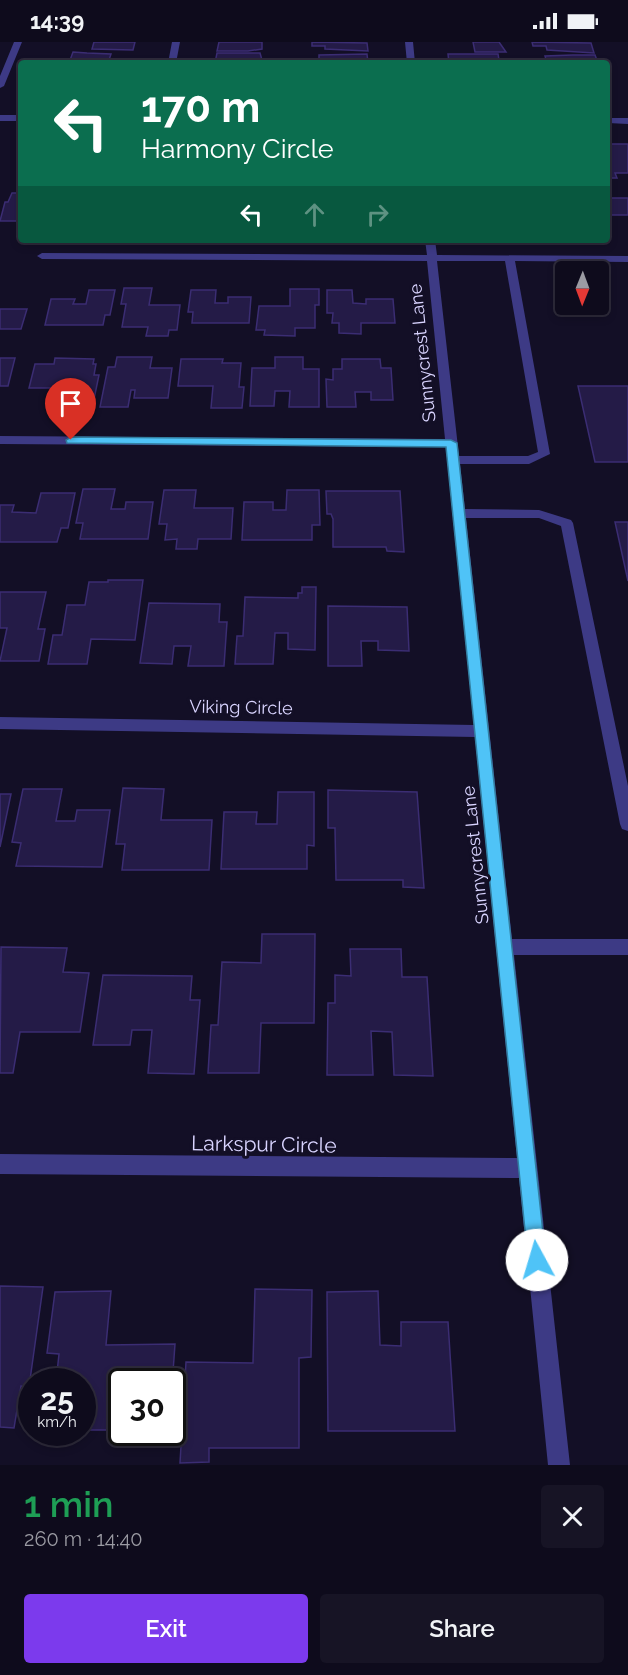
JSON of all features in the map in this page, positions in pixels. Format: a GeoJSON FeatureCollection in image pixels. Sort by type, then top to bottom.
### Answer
{"type":"FeatureCollection","features":[{"type":"Feature","properties":{"kind":"street"},"geometry":{"type":"LineString","coordinates":[[0,86],[18,42]]}},
{"type":"Feature","properties":{"kind":"street"},"geometry":{"type":"LineString","coordinates":[[173,60],[176,42]]}},
{"type":"Feature","properties":{"kind":"street"},"geometry":{"type":"LineString","coordinates":[[409,42],[411,60]]}},
{"type":"Feature","properties":{"kind":"street"},"geometry":{"type":"LineString","coordinates":[[0,118],[18,118]]}},
{"type":"Feature","properties":{"kind":"street"},"geometry":{"type":"LineString","coordinates":[[610,121],[628,121]]}},
{"type":"Feature","properties":{"kind":"street","name":"Sunnycrest Lane"},"geometry":{"type":"LineString","coordinates":[[430,243],[559,1465]]}},
{"type":"Feature","properties":{"kind":"street"},"geometry":{"type":"LineString","coordinates":[[42,256],[628,259]]}},
{"type":"Feature","properties":{"kind":"street"},"geometry":{"type":"LineString","coordinates":[[453,460],[529,460],[544,454],[509,258]]}},
{"type":"Feature","properties":{"kind":"street"},"geometry":{"type":"LineString","coordinates":[[0,440],[451,443]]}},
{"type":"Feature","properties":{"kind":"street"},"geometry":{"type":"LineString","coordinates":[[459,513],[539,514],[567,523],[628,824]]}},
{"type":"Feature","properties":{"kind":"street","name":"Viking Circle"},"geometry":{"type":"LineString","coordinates":[[0,723],[481,731]]}},
{"type":"Feature","properties":{"kind":"street"},"geometry":{"type":"LineString","coordinates":[[504,947],[628,947]]}},
{"type":"Feature","properties":{"kind":"street","name":"Larkspur Circle"},"geometry":{"type":"LineString","coordinates":[[0,1164],[528,1168]]}},
{"type":"Feature","properties":{"kind":"building"},"geometry":{"type":"Polygon","coordinates":[[[94,42],[135,42],[133,50],[92,49],[94,42]]]}},
{"type":"Feature","properties":{"kind":"building"},"geometry":{"type":"Polygon","coordinates":[[[219,42],[262,42],[262,49],[217,51],[219,42]]]}},
{"type":"Feature","properties":{"kind":"building"},"geometry":{"type":"Polygon","coordinates":[[[312,42],[367,43],[368,51],[325,49],[325,46],[312,46],[312,42]]]}},
{"type":"Feature","properties":{"kind":"building"},"geometry":{"type":"Polygon","coordinates":[[[473,42],[499,42],[506,52],[475,52],[473,42]]]}},
{"type":"Feature","properties":{"kind":"building"},"geometry":{"type":"Polygon","coordinates":[[[532,42],[591,43],[594,53],[547,50],[546,46],[533,46],[532,42]]]}},
{"type":"Feature","properties":{"kind":"building"},"geometry":{"type":"Polygon","coordinates":[[[73,52],[111,54],[109,60],[70,60],[73,52]]]}},
{"type":"Feature","properties":{"kind":"building"},"geometry":{"type":"Polygon","coordinates":[[[217,53],[260,53],[262,60],[216,60],[217,53]]]}},
{"type":"Feature","properties":{"kind":"building"},"geometry":{"type":"Polygon","coordinates":[[[367,54],[368,60],[319,60],[319,55],[367,54]]]}},
{"type":"Feature","properties":{"kind":"building"},"geometry":{"type":"Polygon","coordinates":[[[448,54],[498,54],[499,60],[449,60],[448,54]]]}},
{"type":"Feature","properties":{"kind":"building"},"geometry":{"type":"Polygon","coordinates":[[[595,55],[597,60],[546,60],[545,56],[595,55]]]}},
{"type":"Feature","properties":{"kind":"building"},"geometry":{"type":"Polygon","coordinates":[[[610,144],[628,144],[628,173],[615,173],[617,178],[610,178],[610,144]]]}},
{"type":"Feature","properties":{"kind":"building"},"geometry":{"type":"Polygon","coordinates":[[[12,193],[18,193],[18,221],[0,221],[5,202],[8,202],[12,193]]]}},
{"type":"Feature","properties":{"kind":"building"},"geometry":{"type":"Polygon","coordinates":[[[610,198],[628,198],[628,215],[610,215],[610,198]]]}},
{"type":"Feature","properties":{"kind":"building"},"geometry":{"type":"Polygon","coordinates":[[[124,288],[152,288],[149,305],[180,305],[177,330],[169,330],[168,336],[146,336],[148,327],[122,327],[126,304],[121,304],[124,288]]]}},
{"type":"Feature","properties":{"kind":"building"},"geometry":{"type":"Polygon","coordinates":[[[290,289],[319,289],[319,305],[315,305],[315,328],[295,328],[295,336],[264,335],[265,330],[256,330],[259,306],[290,306],[290,289]]]}},
{"type":"Feature","properties":{"kind":"building"},"geometry":{"type":"Polygon","coordinates":[[[89,290],[115,290],[110,315],[105,315],[103,325],[45,325],[51,299],[75,299],[73,304],[86,304],[89,290]]]}},
{"type":"Feature","properties":{"kind":"building"},"geometry":{"type":"Polygon","coordinates":[[[191,290],[216,290],[215,303],[228,303],[228,297],[251,297],[249,323],[192,323],[193,312],[188,312],[191,290]]]}},
{"type":"Feature","properties":{"kind":"building"},"geometry":{"type":"Polygon","coordinates":[[[327,290],[352,290],[353,303],[366,304],[366,299],[393,299],[395,323],[361,323],[361,334],[339,333],[339,323],[332,323],[333,313],[327,313],[327,290]]]}},
{"type":"Feature","properties":{"kind":"building"},"geometry":{"type":"Polygon","coordinates":[[[0,309],[27,309],[21,329],[0,329],[0,309]]]}},
{"type":"Feature","properties":{"kind":"building"},"geometry":{"type":"Polygon","coordinates":[[[117,357],[152,357],[150,368],[172,368],[168,398],[134,398],[135,390],[131,390],[128,407],[100,407],[108,367],[115,367],[117,357]]]}},
{"type":"Feature","properties":{"kind":"building"},"geometry":{"type":"Polygon","coordinates":[[[275,357],[303,357],[303,369],[319,369],[319,407],[289,407],[290,391],[275,391],[274,406],[250,406],[252,368],[275,368],[275,357]]]}},
{"type":"Feature","properties":{"kind":"building"},"geometry":{"type":"Polygon","coordinates":[[[0,358],[15,358],[8,386],[0,386],[0,358]]]}},
{"type":"Feature","properties":{"kind":"building"},"geometry":{"type":"Polygon","coordinates":[[[55,358],[94,359],[93,364],[96,364],[94,375],[99,375],[93,404],[62,404],[66,388],[29,388],[35,364],[54,364],[55,358]]]}},
{"type":"Feature","properties":{"kind":"building"},"geometry":{"type":"Polygon","coordinates":[[[181,359],[223,359],[222,363],[241,363],[239,387],[244,387],[242,408],[211,408],[213,386],[178,386],[181,359]]]}},
{"type":"Feature","properties":{"kind":"building"},"geometry":{"type":"Polygon","coordinates":[[[342,359],[380,359],[381,368],[391,368],[393,400],[371,400],[371,392],[355,392],[356,407],[327,407],[326,379],[333,380],[333,369],[342,369],[342,359]]]}},
{"type":"Feature","properties":{"kind":"building"},"geometry":{"type":"Polygon","coordinates":[[[578,386],[628,386],[628,462],[595,462],[578,386]]]}},
{"type":"Feature","properties":{"kind":"building"},"geometry":{"type":"Polygon","coordinates":[[[83,489],[115,489],[111,509],[125,509],[126,502],[153,502],[148,539],[80,539],[83,523],[76,523],[83,489]]]}},
{"type":"Feature","properties":{"kind":"building"},"geometry":{"type":"Polygon","coordinates":[[[164,490],[196,490],[194,508],[233,508],[231,539],[198,539],[197,549],[176,549],[177,539],[165,540],[167,524],[159,524],[164,490]]]}},
{"type":"Feature","properties":{"kind":"building"},"geometry":{"type":"Polygon","coordinates":[[[287,490],[319,490],[320,525],[312,525],[312,540],[242,540],[244,502],[273,502],[273,510],[286,510],[287,490]]]}},
{"type":"Feature","properties":{"kind":"building"},"geometry":{"type":"Polygon","coordinates":[[[326,491],[400,491],[404,552],[387,551],[386,547],[333,547],[333,519],[331,514],[327,514],[326,491]]]}},
{"type":"Feature","properties":{"kind":"building"},"geometry":{"type":"Polygon","coordinates":[[[41,493],[75,493],[68,528],[61,528],[57,542],[0,542],[0,505],[14,505],[12,512],[36,513],[41,493]]]}},
{"type":"Feature","properties":{"kind":"building"},"geometry":{"type":"Polygon","coordinates":[[[615,522],[628,522],[628,581],[615,522]]]}},
{"type":"Feature","properties":{"kind":"building"},"geometry":{"type":"Polygon","coordinates":[[[108,580],[143,580],[135,640],[91,639],[87,664],[48,664],[53,635],[62,635],[67,605],[85,605],[89,582],[108,582],[108,580]]]}},
{"type":"Feature","properties":{"kind":"building"},"geometry":{"type":"Polygon","coordinates":[[[302,587],[316,587],[315,650],[288,649],[288,633],[275,633],[273,664],[235,664],[237,636],[243,636],[245,597],[298,598],[298,593],[302,593],[302,587]]]}},
{"type":"Feature","properties":{"kind":"building"},"geometry":{"type":"Polygon","coordinates":[[[0,592],[46,592],[38,629],[45,629],[39,661],[0,661],[7,628],[0,628],[0,592]]]}},
{"type":"Feature","properties":{"kind":"building"},"geometry":{"type":"Polygon","coordinates":[[[149,603],[220,604],[219,622],[227,622],[224,666],[188,666],[191,646],[174,646],[172,664],[140,663],[149,603]]]}},
{"type":"Feature","properties":{"kind":"building"},"geometry":{"type":"Polygon","coordinates":[[[328,606],[407,607],[409,651],[378,650],[378,641],[361,641],[362,666],[328,666],[328,606]]]}},
{"type":"Feature","properties":{"kind":"building"},"geometry":{"type":"Polygon","coordinates":[[[123,788],[164,789],[161,820],[212,820],[209,870],[122,870],[125,844],[116,844],[123,788]]]}},
{"type":"Feature","properties":{"kind":"building"},"geometry":{"type":"Polygon","coordinates":[[[23,789],[62,789],[56,821],[75,821],[77,810],[110,810],[102,867],[16,866],[21,843],[12,842],[23,789]]]}},
{"type":"Feature","properties":{"kind":"building"},"geometry":{"type":"Polygon","coordinates":[[[328,790],[417,792],[424,888],[403,887],[403,880],[336,880],[335,828],[328,828],[328,790]]]}},
{"type":"Feature","properties":{"kind":"building"},"geometry":{"type":"Polygon","coordinates":[[[278,792],[314,792],[314,846],[307,845],[307,869],[221,869],[224,812],[257,812],[256,824],[277,824],[278,792]]]}},
{"type":"Feature","properties":{"kind":"building"},"geometry":{"type":"Polygon","coordinates":[[[0,794],[11,794],[0,847],[0,794]]]}},
{"type":"Feature","properties":{"kind":"building"},"geometry":{"type":"Polygon","coordinates":[[[262,934],[315,934],[314,1023],[261,1023],[259,1073],[208,1073],[211,1025],[218,1025],[222,962],[261,963],[262,934]]]}},
{"type":"Feature","properties":{"kind":"building"},"geometry":{"type":"Polygon","coordinates":[[[1,947],[67,948],[63,972],[89,973],[80,1032],[20,1032],[13,1073],[0,1073],[1,947]]]}},
{"type":"Feature","properties":{"kind":"building"},"geometry":{"type":"Polygon","coordinates":[[[350,949],[401,949],[402,977],[427,977],[433,1076],[394,1075],[392,1032],[371,1031],[373,1075],[327,1075],[328,1003],[335,1003],[335,975],[351,976],[350,949]]]}},
{"type":"Feature","properties":{"kind":"building"},"geometry":{"type":"Polygon","coordinates":[[[103,975],[192,976],[190,1000],[200,1000],[194,1074],[148,1073],[152,1030],[132,1030],[130,1045],[93,1045],[103,975]]]}},
{"type":"Feature","properties":{"kind":"building"},"geometry":{"type":"Polygon","coordinates":[[[0,1286],[43,1287],[32,1368],[18,1368],[18,1404],[14,1428],[0,1427],[0,1286]]]}},
{"type":"Feature","properties":{"kind":"building"},"geometry":{"type":"Polygon","coordinates":[[[255,1289],[312,1290],[311,1357],[299,1358],[299,1448],[209,1448],[209,1462],[180,1463],[181,1446],[186,1446],[186,1362],[253,1363],[255,1289]]]}},
{"type":"Feature","properties":{"kind":"building"},"geometry":{"type":"Polygon","coordinates":[[[111,1291],[106,1345],[175,1344],[173,1368],[108,1368],[108,1430],[96,1430],[96,1368],[58,1368],[59,1354],[47,1353],[55,1292],[111,1291]]]}},
{"type":"Feature","properties":{"kind":"building"},"geometry":{"type":"Polygon","coordinates":[[[378,1291],[380,1345],[401,1346],[401,1322],[448,1322],[455,1431],[328,1431],[327,1292],[378,1291]]]}},
{"type":"Feature","properties":{"kind":"building"},"geometry":{"type":"Polygon","coordinates":[[[141,1446],[168,1446],[168,1447],[141,1446]]]}},
{"type":"Feature","properties":{"kind":"route"},"geometry":{"type":"LineString","coordinates":[[71,440],[451,443],[537,1260]]}}]}
